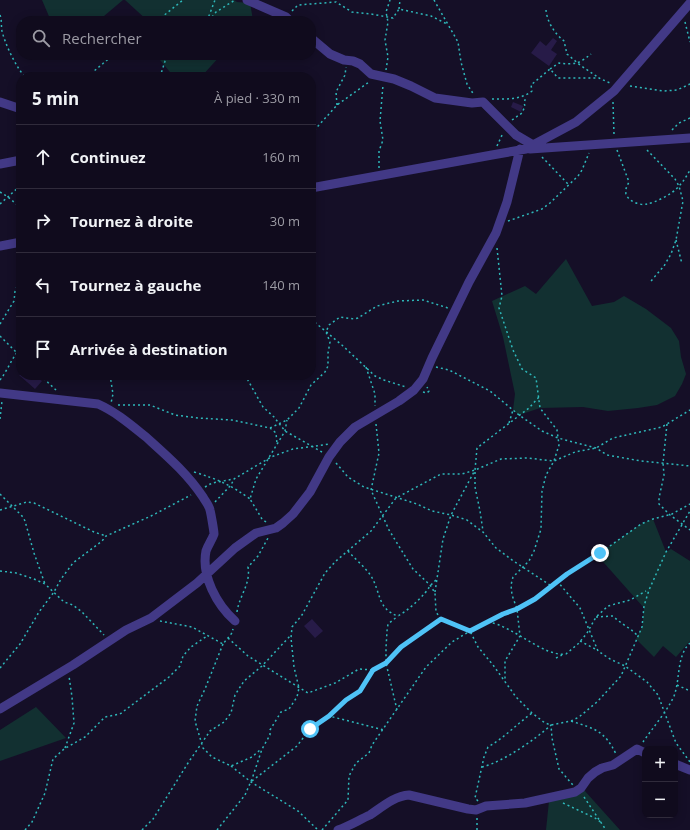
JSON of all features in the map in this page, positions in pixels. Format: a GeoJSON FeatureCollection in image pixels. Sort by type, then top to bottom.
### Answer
{"type":"FeatureCollection","features":[{"type":"Feature","properties":{"kind":"street"},"geometry":{"type":"LineString","coordinates":[[247,0],[282,16]]}},
{"type":"Feature","properties":{"kind":"street"},"geometry":{"type":"LineString","coordinates":[[0,709],[126,630],[151,618],[207,574],[235,548],[256,533],[276,528],[290,517],[310,492],[329,457],[340,442],[355,426],[399,401],[414,390],[423,379],[428,366],[496,232],[529,148],[576,122],[615,88],[688,6]]}},
{"type":"Feature","properties":{"kind":"street"},"geometry":{"type":"LineString","coordinates":[[316,42],[330,54],[344,60],[353,61],[360,64],[371,74],[394,79],[435,98],[472,103],[483,102],[529,148]]}},
{"type":"Feature","properties":{"kind":"street"},"geometry":{"type":"LineString","coordinates":[[0,102],[16,107]]}},
{"type":"Feature","properties":{"kind":"street"},"geometry":{"type":"LineString","coordinates":[[316,187],[529,148],[690,138]]}},
{"type":"Feature","properties":{"kind":"street"},"geometry":{"type":"LineString","coordinates":[[0,164],[16,161]]}},
{"type":"Feature","properties":{"kind":"street"},"geometry":{"type":"LineString","coordinates":[[0,246],[16,243]]}},
{"type":"Feature","properties":{"kind":"street"},"geometry":{"type":"LineString","coordinates":[[1,393],[98,404],[127,422],[181,468],[210,508],[214,532],[206,550],[207,574],[211,587],[228,615],[235,622]]}},
{"type":"Feature","properties":{"kind":"street"},"geometry":{"type":"LineString","coordinates":[[338,830],[351,825],[400,796],[408,795],[476,810],[486,806],[525,803],[560,796],[578,790],[588,778],[602,768],[613,765],[641,751]]}},
{"type":"Feature","properties":{"kind":"street"},"geometry":{"type":"LineString","coordinates":[[678,765],[690,770]]}},
{"type":"Feature","properties":{"kind":"path"},"geometry":{"type":"LineString","coordinates":[[163,16],[184,0]]}},
{"type":"Feature","properties":{"kind":"path"},"geometry":{"type":"LineString","coordinates":[[210,16],[215,0]]}},
{"type":"Feature","properties":{"kind":"path"},"geometry":{"type":"LineString","coordinates":[[212,16],[216,12],[235,0]]}},
{"type":"Feature","properties":{"kind":"path"},"geometry":{"type":"LineString","coordinates":[[316,128],[337,105],[380,76],[387,68],[388,57],[385,40],[388,22],[386,12],[390,0]]}},
{"type":"Feature","properties":{"kind":"path"},"geometry":{"type":"LineString","coordinates":[[290,16],[298,5],[336,2],[352,12],[393,18],[399,9],[400,0]]}},
{"type":"Feature","properties":{"kind":"path"},"geometry":{"type":"LineString","coordinates":[[434,0],[458,42],[460,62],[467,84],[474,95],[483,102],[492,99],[507,99],[526,96],[532,91],[532,85],[534,82],[559,63],[577,63],[582,61],[590,54]]}},
{"type":"Feature","properties":{"kind":"path"},"geometry":{"type":"LineString","coordinates":[[688,6],[685,24],[690,42]]}},
{"type":"Feature","properties":{"kind":"path"},"geometry":{"type":"LineString","coordinates":[[399,9],[431,16],[447,24]]}},
{"type":"Feature","properties":{"kind":"path"},"geometry":{"type":"LineString","coordinates":[[546,10],[546,14],[557,35],[564,41],[567,54],[577,63],[615,88],[636,86],[663,91],[677,90],[690,84]]}},
{"type":"Feature","properties":{"kind":"path"},"geometry":{"type":"LineString","coordinates":[[0,15],[2,31],[21,72]]}},
{"type":"Feature","properties":{"kind":"path"},"geometry":{"type":"LineString","coordinates":[[93,72],[108,60]]}},
{"type":"Feature","properties":{"kind":"path"},"geometry":{"type":"LineString","coordinates":[[162,72],[166,60]]}},
{"type":"Feature","properties":{"kind":"path"},"geometry":{"type":"LineString","coordinates":[[337,105],[336,92],[345,75],[346,67],[344,60]]}},
{"type":"Feature","properties":{"kind":"path"},"geometry":{"type":"LineString","coordinates":[[550,69],[558,78],[599,78]]}},
{"type":"Feature","properties":{"kind":"path"},"geometry":{"type":"LineString","coordinates":[[380,76],[380,121],[383,140],[379,151],[378,161],[381,175]]}},
{"type":"Feature","properties":{"kind":"path"},"geometry":{"type":"LineString","coordinates":[[615,88],[613,118],[615,143],[629,182],[625,189],[626,195],[639,204],[646,205],[674,191],[690,170]]}},
{"type":"Feature","properties":{"kind":"path"},"geometry":{"type":"LineString","coordinates":[[666,139],[679,123],[690,118]]}},
{"type":"Feature","properties":{"kind":"path"},"geometry":{"type":"LineString","coordinates":[[639,141],[675,179],[679,186],[683,201],[672,254],[651,281]]}},
{"type":"Feature","properties":{"kind":"path"},"geometry":{"type":"LineString","coordinates":[[499,224],[542,209],[550,203],[582,170],[593,144]]}},
{"type":"Feature","properties":{"kind":"path"},"geometry":{"type":"LineString","coordinates":[[529,148],[544,160],[568,185]]}},
{"type":"Feature","properties":{"kind":"path"},"geometry":{"type":"LineString","coordinates":[[0,204],[16,190]]}},
{"type":"Feature","properties":{"kind":"path"},"geometry":{"type":"LineString","coordinates":[[0,192],[16,204]]}},
{"type":"Feature","properties":{"kind":"path"},"geometry":{"type":"LineString","coordinates":[[676,240],[682,264]]}},
{"type":"Feature","properties":{"kind":"path"},"geometry":{"type":"LineString","coordinates":[[497,246],[502,296],[499,308],[512,350],[522,369],[536,378],[540,408],[557,430],[559,445],[554,461],[546,475],[542,491],[542,529],[529,561],[513,578],[511,585],[512,595],[517,609],[520,636],[505,661],[505,682]]}},
{"type":"Feature","properties":{"kind":"path"},"geometry":{"type":"LineString","coordinates":[[0,324],[14,301],[16,290]]}},
{"type":"Feature","properties":{"kind":"path"},"geometry":{"type":"LineString","coordinates":[[326,332],[330,325],[340,317],[354,319],[358,318],[377,306],[398,301],[422,300],[456,310]]}},
{"type":"Feature","properties":{"kind":"path"},"geometry":{"type":"LineString","coordinates":[[316,323],[366,366],[375,376],[414,390]]}},
{"type":"Feature","properties":{"kind":"path"},"geometry":{"type":"LineString","coordinates":[[270,428],[280,425],[299,408],[311,385],[328,366],[330,342],[326,332]]}},
{"type":"Feature","properties":{"kind":"path"},"geometry":{"type":"LineString","coordinates":[[0,336],[16,352],[6,373],[0,380]]}},
{"type":"Feature","properties":{"kind":"path"},"geometry":{"type":"LineString","coordinates":[[366,366],[375,394],[375,414],[379,453],[371,490],[388,530],[413,569],[430,585],[435,593]]}},
{"type":"Feature","properties":{"kind":"path"},"geometry":{"type":"LineString","coordinates":[[428,366],[449,370],[490,391],[519,415],[542,431],[558,438],[596,448],[607,455],[641,461],[663,462],[690,466]]}},
{"type":"Feature","properties":{"kind":"path"},"geometry":{"type":"LineString","coordinates":[[45,380],[66,400]]}},
{"type":"Feature","properties":{"kind":"path"},"geometry":{"type":"LineString","coordinates":[[110,406],[113,394],[111,380]]}},
{"type":"Feature","properties":{"kind":"path"},"geometry":{"type":"LineString","coordinates":[[248,380],[263,407],[285,431],[329,457],[348,477],[371,490],[418,504],[432,511],[467,520],[483,532],[496,548],[550,586]]}},
{"type":"Feature","properties":{"kind":"path"},"geometry":{"type":"LineString","coordinates":[[0,419],[1,393]]}},
{"type":"Feature","properties":{"kind":"path"},"geometry":{"type":"LineString","coordinates":[[483,532],[474,487],[477,448],[529,408],[539,397]]}},
{"type":"Feature","properties":{"kind":"path"},"geometry":{"type":"LineString","coordinates":[[116,405],[150,406],[175,415],[232,420],[270,428],[276,433],[277,445]]}},
{"type":"Feature","properties":{"kind":"path"},"geometry":{"type":"LineString","coordinates":[[509,423],[513,410]]}},
{"type":"Feature","properties":{"kind":"path"},"geometry":{"type":"LineString","coordinates":[[217,830],[245,795],[251,782],[262,748],[276,720],[281,712],[289,710],[297,697],[299,688],[294,667],[291,635],[292,627],[302,615],[325,574],[371,531],[396,498],[441,474],[462,474],[501,459],[527,458],[554,461],[575,452],[596,448],[613,438],[662,427],[690,410]]}},
{"type":"Feature","properties":{"kind":"path"},"geometry":{"type":"LineString","coordinates":[[667,424],[663,462],[664,475],[659,504],[670,515],[690,530]]}},
{"type":"Feature","properties":{"kind":"path"},"geometry":{"type":"LineString","coordinates":[[0,668],[20,644],[39,612],[73,563],[102,541],[106,536],[151,516],[212,483],[234,479],[271,456],[293,449],[340,442]]}},
{"type":"Feature","properties":{"kind":"path"},"geometry":{"type":"LineString","coordinates":[[475,470],[451,515],[443,539],[436,580],[436,612],[441,619],[470,631],[478,647],[516,697],[532,714],[545,723],[551,724],[572,721],[579,717],[597,702],[621,676],[642,626],[644,606],[649,590],[666,552],[690,511]]}},
{"type":"Feature","properties":{"kind":"path"},"geometry":{"type":"LineString","coordinates":[[194,472],[230,485],[250,499]]}},
{"type":"Feature","properties":{"kind":"path"},"geometry":{"type":"LineString","coordinates":[[210,508],[234,479]]}},
{"type":"Feature","properties":{"kind":"path"},"geometry":{"type":"LineString","coordinates":[[0,494],[23,517],[45,584]]}},
{"type":"Feature","properties":{"kind":"path"},"geometry":{"type":"LineString","coordinates":[[0,510],[27,502],[34,503],[94,532],[106,536]]}},
{"type":"Feature","properties":{"kind":"path"},"geometry":{"type":"LineString","coordinates":[[322,830],[348,800],[349,776],[356,763],[369,753],[372,745],[384,730],[426,667],[452,642],[487,622],[517,609],[535,599],[557,581],[642,524],[653,519],[670,515],[690,504]]}},
{"type":"Feature","properties":{"kind":"path"},"geometry":{"type":"LineString","coordinates":[[348,551],[372,577],[380,601],[386,609],[392,614],[398,616]]}},
{"type":"Feature","properties":{"kind":"path"},"geometry":{"type":"LineString","coordinates":[[0,571],[16,573],[45,584],[64,602],[73,605],[82,612],[103,634],[111,640]]}},
{"type":"Feature","properties":{"kind":"path"},"geometry":{"type":"LineString","coordinates":[[397,711],[386,663],[388,624],[405,612],[436,580]]}},
{"type":"Feature","properties":{"kind":"path"},"geometry":{"type":"LineString","coordinates":[[557,581],[580,608],[599,651]]}},
{"type":"Feature","properties":{"kind":"path"},"geometry":{"type":"LineString","coordinates":[[556,658],[566,654],[580,641],[596,617],[608,606],[630,600],[646,591]]}},
{"type":"Feature","properties":{"kind":"path"},"geometry":{"type":"LineString","coordinates":[[596,617],[613,616],[620,624],[629,627],[638,636]]}},
{"type":"Feature","properties":{"kind":"path"},"geometry":{"type":"LineString","coordinates":[[251,782],[297,746],[310,729],[329,716],[346,700],[360,691],[373,670],[386,663],[401,647],[441,619]]}},
{"type":"Feature","properties":{"kind":"path"},"geometry":{"type":"LineString","coordinates":[[487,622],[497,623],[554,653],[562,655]]}},
{"type":"Feature","properties":{"kind":"path"},"geometry":{"type":"LineString","coordinates":[[142,830],[153,819],[210,731],[224,722],[231,713],[235,694],[244,681],[262,666],[291,635]]}},
{"type":"Feature","properties":{"kind":"path"},"geometry":{"type":"LineString","coordinates":[[25,830],[32,822],[45,793],[53,759],[64,749],[85,737],[105,717],[120,714],[169,677],[180,666],[183,656],[190,647],[207,636]]}},
{"type":"Feature","properties":{"kind":"path"},"geometry":{"type":"LineString","coordinates":[[228,638],[262,666],[308,693],[335,684],[359,669],[373,670]]}},
{"type":"Feature","properties":{"kind":"path"},"geometry":{"type":"LineString","coordinates":[[580,641],[625,666],[647,682],[658,695],[676,743],[690,762]]}},
{"type":"Feature","properties":{"kind":"path"},"geometry":{"type":"LineString","coordinates":[[641,751],[641,746],[675,694],[680,662],[686,647],[690,643]]}},
{"type":"Feature","properties":{"kind":"path"},"geometry":{"type":"LineString","coordinates":[[223,644],[197,706],[195,721],[203,748],[212,757],[231,766],[251,782],[298,811],[318,830]]}},
{"type":"Feature","properties":{"kind":"path"},"geometry":{"type":"LineString","coordinates":[[64,749],[74,723],[72,697],[67,668]]}},
{"type":"Feature","properties":{"kind":"path"},"geometry":{"type":"LineString","coordinates":[[676,685],[690,691]]}},
{"type":"Feature","properties":{"kind":"path"},"geometry":{"type":"LineString","coordinates":[[486,806],[475,798],[488,748],[532,714]]}},
{"type":"Feature","properties":{"kind":"path"},"geometry":{"type":"LineString","coordinates":[[329,716],[384,730]]}},
{"type":"Feature","properties":{"kind":"path"},"geometry":{"type":"LineString","coordinates":[[572,721],[592,728],[605,736],[619,761]]}},
{"type":"Feature","properties":{"kind":"path"},"geometry":{"type":"LineString","coordinates":[[482,767],[504,758],[527,744],[551,724]]}},
{"type":"Feature","properties":{"kind":"path"},"geometry":{"type":"LineString","coordinates":[[551,724],[552,738],[559,769],[578,790],[604,825],[606,830]]}},
{"type":"Feature","properties":{"kind":"path"},"geometry":{"type":"LineString","coordinates":[[231,766],[252,757],[262,748]]}},
{"type":"Feature","properties":{"kind":"path"},"geometry":{"type":"LineString","coordinates":[[562,803],[595,818],[604,825]]}},
{"type":"Feature","properties":{"kind":"green space"},"geometry":{"type":"Polygon","coordinates":[[[42,0],[123,0],[104,16],[49,16],[42,0]]]}},
{"type":"Feature","properties":{"kind":"green space"},"geometry":{"type":"Polygon","coordinates":[[[125,0],[234,0],[237,2],[250,3],[252,16],[143,16],[125,0]]]}},
{"type":"Feature","properties":{"kind":"green space"},"geometry":{"type":"Polygon","coordinates":[[[160,60],[216,60],[206,72],[170,72],[160,60]]]}},
{"type":"Feature","properties":{"kind":"green space"},"geometry":{"type":"Polygon","coordinates":[[[566,259],[592,306],[614,302],[624,296],[646,309],[671,328],[679,341],[681,357],[686,374],[675,396],[657,405],[608,411],[583,407],[540,408],[519,415],[513,410],[515,394],[503,337],[492,301],[525,286],[536,294],[566,259]]]}},
{"type":"Feature","properties":{"kind":"green space"},"geometry":{"type":"Polygon","coordinates":[[[653,519],[666,552],[671,549],[690,561],[690,641],[676,657],[663,646],[654,657],[636,639],[642,627],[644,608],[597,555],[641,524],[653,519]]]}},
{"type":"Feature","properties":{"kind":"green space"},"geometry":{"type":"Polygon","coordinates":[[[36,707],[66,738],[0,761],[0,730],[36,707]]]}},
{"type":"Feature","properties":{"kind":"green space"},"geometry":{"type":"Polygon","coordinates":[[[584,790],[620,830],[546,830],[549,801],[584,790]]]}},
{"type":"Feature","properties":{"kind":"building"},"geometry":{"type":"Polygon","coordinates":[[[553,38],[557,41],[551,50],[557,54],[549,66],[531,53],[540,41],[546,46],[553,38]]]}},
{"type":"Feature","properties":{"kind":"building"},"geometry":{"type":"Polygon","coordinates":[[[513,102],[523,106],[521,112],[511,107],[513,102]]]}},
{"type":"Feature","properties":{"kind":"building"},"geometry":{"type":"Polygon","coordinates":[[[25,380],[42,381],[35,389],[25,380]]]}},
{"type":"Feature","properties":{"kind":"building"},"geometry":{"type":"Polygon","coordinates":[[[312,619],[323,631],[315,638],[304,626],[312,619]]]}},
{"type":"Feature","properties":{"kind":"route"},"geometry":{"type":"LineString","coordinates":[[310,729],[329,716],[346,700],[360,691],[373,670],[386,663],[401,647],[441,619],[470,631],[535,599],[550,586],[600,553]]}}]}
